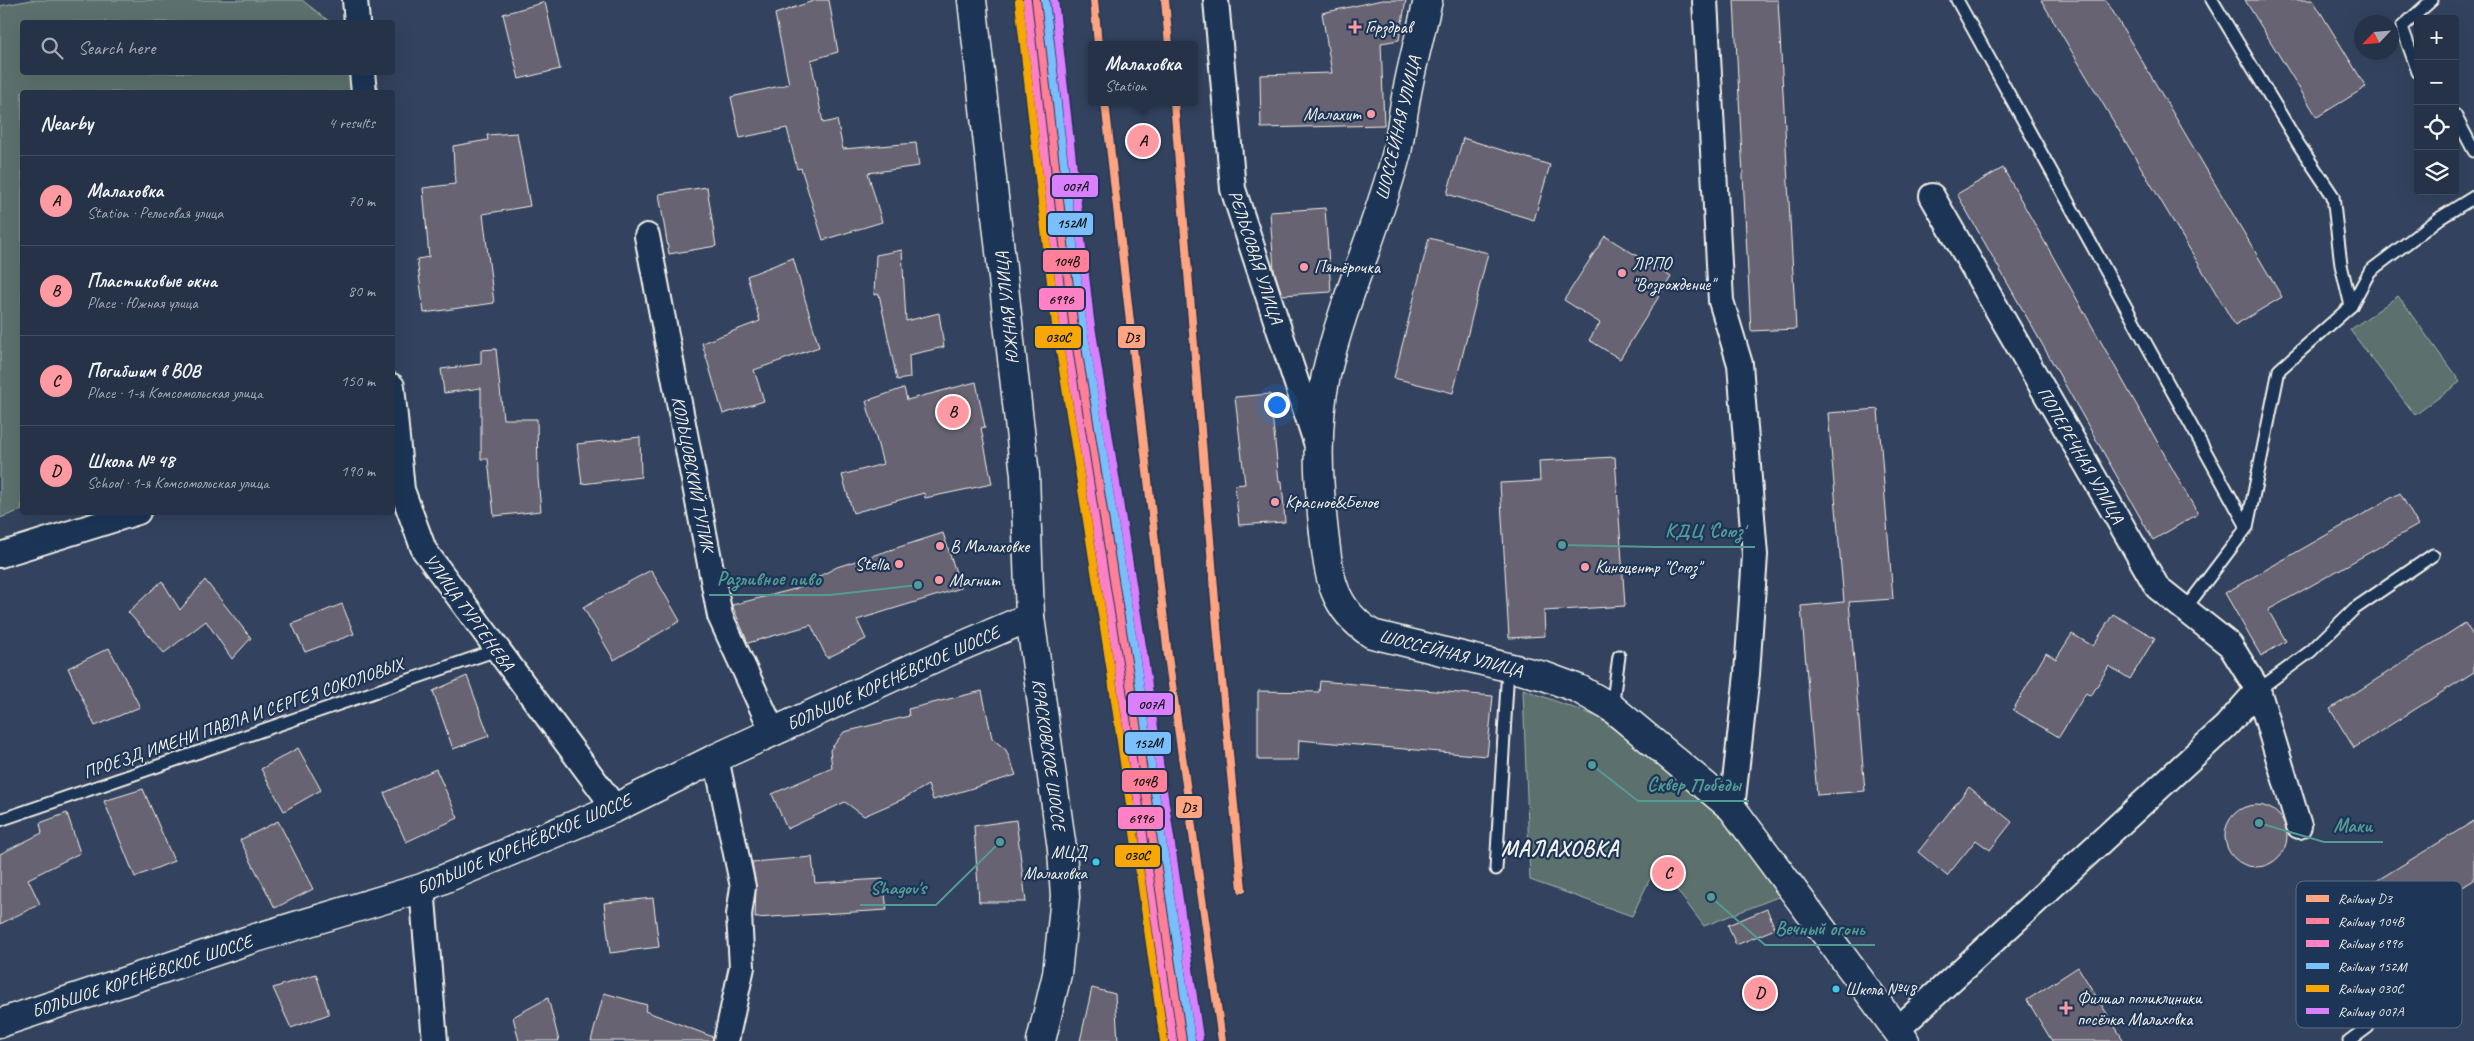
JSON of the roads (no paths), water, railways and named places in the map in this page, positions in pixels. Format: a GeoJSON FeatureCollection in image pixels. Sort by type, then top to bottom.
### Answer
{"type":"FeatureCollection","features":[{"type":"Feature","properties":{"kind":"main road","name":"ЮЖНАЯ УЛИЦА"},"geometry":{"type":"LineString","coordinates":[[972,0],[1025,475],[1030,617]]}},
{"type":"Feature","properties":{"kind":"main road","name":"ШОССЕЙНАЯ УЛИЦА"},"geometry":{"type":"LineString","coordinates":[[1428,0],[1407,90],[1397,151],[1326,376],[1318,449],[1321,507],[1332,583],[1342,606],[1354,622],[1372,634],[1544,676],[1579,689],[1612,708],[1732,808],[1901,1035]]}},
{"type":"Feature","properties":{"kind":"main road","name":"БОЛЬШОЕ КОРЕНЁВСКОЕ ШОССЕ"},"geometry":{"type":"LineString","coordinates":[[0,1023],[249,940],[422,888],[615,808],[716,758],[934,658],[1030,617]]}},
{"type":"Feature","properties":{"kind":"main road","name":"КРАСКОВСКОЕ ШОССЕ"},"geometry":{"type":"LineString","coordinates":[[1030,617],[1062,849],[1065,897],[1057,974],[1041,1041]]}},
{"type":"Feature","properties":{"kind":"street"},"geometry":{"type":"LineString","coordinates":[[355,0],[358,20]]}},
{"type":"Feature","properties":{"kind":"street","name":"РЕЛЬСОВАЯ УЛИЦА"},"geometry":{"type":"LineString","coordinates":[[1216,0],[1233,190],[1318,449]]}},
{"type":"Feature","properties":{"kind":"street"},"geometry":{"type":"LineString","coordinates":[[1705,0],[1721,301],[1740,364],[1755,555],[1748,674],[1732,808]]}},
{"type":"Feature","properties":{"kind":"street"},"geometry":{"type":"LineString","coordinates":[[362,75],[364,90]]}},
{"type":"Feature","properties":{"kind":"street","name":"ПОПЕРЕЧНАЯ УЛИЦА"},"geometry":{"type":"LineString","coordinates":[[1932,196],[2157,586],[2230,645],[2258,690],[2299,826]]}},
{"type":"Feature","properties":{"kind":"street","name":"КОЛЬЦОВСКИЙ ТУПИК"},"geometry":{"type":"LineString","coordinates":[[648,236],[720,616],[773,732]]}},
{"type":"Feature","properties":{"kind":"street","name":"УЛИЦА ТУРГЕНЕВА"},"geometry":{"type":"LineString","coordinates":[[395,433],[402,490],[424,550],[496,650],[615,808]]}},
{"type":"Feature","properties":{"kind":"street"},"geometry":{"type":"LineString","coordinates":[[0,555],[128,515]]}},
{"type":"Feature","properties":{"kind":"street"},"geometry":{"type":"LineString","coordinates":[[1901,1035],[2226,726],[2258,690]]}},
{"type":"Feature","properties":{"kind":"street"},"geometry":{"type":"LineString","coordinates":[[716,758],[743,887],[739,915],[742,967],[726,1041]]}},
{"type":"Feature","properties":{"kind":"street"},"geometry":{"type":"LineString","coordinates":[[422,888],[435,1041]]}},
{"type":"Feature","properties":{"kind":"lane"},"geometry":{"type":"LineString","coordinates":[[1957,0],[2247,527]]}},
{"type":"Feature","properties":{"kind":"lane"},"geometry":{"type":"LineString","coordinates":[[2212,0],[2299,145],[2333,196],[2341,265],[2351,306]]}},
{"type":"Feature","properties":{"kind":"lane"},"geometry":{"type":"LineString","coordinates":[[2414,61],[2402,27],[2432,0]]}},
{"type":"Feature","properties":{"kind":"lane"},"geometry":{"type":"LineString","coordinates":[[2459,123],[2474,151]]}},
{"type":"Feature","properties":{"kind":"lane"},"geometry":{"type":"LineString","coordinates":[[2185,610],[2247,527],[2279,370],[2351,306],[2370,271],[2440,218],[2474,197]]}},
{"type":"Feature","properties":{"kind":"lane"},"geometry":{"type":"LineString","coordinates":[[2258,690],[2311,651],[2354,609],[2433,555]]}},
{"type":"Feature","properties":{"kind":"lane","name":"ПРОЕЗД ИМЕНИ ПАВЛА И СЕРГЕЯ СОКОЛОВЫХ"},"geometry":{"type":"LineString","coordinates":[[0,820],[496,650]]}},
{"type":"Feature","properties":{"kind":"lane"},"geometry":{"type":"LineString","coordinates":[[1612,708],[1618,656]]}},
{"type":"Feature","properties":{"kind":"lane"},"geometry":{"type":"LineString","coordinates":[[1496,869],[1508,668]]}},
{"type":"Feature","properties":{"kind":"lane"},"geometry":{"type":"LineString","coordinates":[[2349,1041],[2367,1028]]}},
{"type":"Feature","properties":{"kind":"rail line","name":"104В"},"geometry":{"type":"LineString","coordinates":[[1036,0],[1073,322],[1127,662],[1182,1041]]}},
{"type":"Feature","properties":{"kind":"rail line","name":"152М"},"geometry":{"type":"LineString","coordinates":[[1045,0],[1082,321],[1136,661],[1191,1040]]}},
{"type":"Feature","properties":{"kind":"rail line","name":"007А"},"geometry":{"type":"LineString","coordinates":[[1054,0],[1090,320],[1144,659],[1199,1038]]}},
{"type":"Feature","properties":{"kind":"rail line","name":"D3"},"geometry":{"type":"LineString","coordinates":[[1094,0],[1098,41]]}},
{"type":"Feature","properties":{"kind":"rail line","name":"D3"},"geometry":{"type":"LineString","coordinates":[[1165,0],[1169,41]]}},
{"type":"Feature","properties":{"kind":"rail line","name":"6996"},"geometry":{"type":"LineString","coordinates":[[1027,1],[1064,323],[1118,663],[1173,1041]]}},
{"type":"Feature","properties":{"kind":"rail line","name":"030C"},"geometry":{"type":"LineString","coordinates":[[1019,2],[1056,325],[1110,665],[1164,1041]]}},
{"type":"Feature","properties":{"kind":"rail line","name":"D3"},"geometry":{"type":"LineString","coordinates":[[1105,106],[1168,656],[1222,1041]]}},
{"type":"Feature","properties":{"kind":"rail line","name":"D3"},"geometry":{"type":"LineString","coordinates":[[1174,106],[1219,649],[1242,889]]}},
{"type":"Feature","properties":{"kind":"place","name":"Горздрав"},"geometry":{"type":"Point","coordinates":[1355,27]}},
{"type":"Feature","properties":{"kind":"place","name":"Малахит"},"geometry":{"type":"Point","coordinates":[1371,114]}},
{"type":"Feature","properties":{"kind":"place","name":"Малаховка"},"geometry":{"type":"Point","coordinates":[1143,141]}},
{"type":"Feature","properties":{"kind":"place","name":"Пятёрочка"},"geometry":{"type":"Point","coordinates":[1304,267]}},
{"type":"Feature","properties":{"kind":"place","name":"ЛРПО \"Возрождение\""},"geometry":{"type":"Point","coordinates":[1622,273]}},
{"type":"Feature","properties":{"kind":"place","name":"Пластиковые окна"},"geometry":{"type":"Point","coordinates":[953,412]}},
{"type":"Feature","properties":{"kind":"place","name":"Красное&Белое"},"geometry":{"type":"Point","coordinates":[1275,502]}},
{"type":"Feature","properties":{"kind":"place","name":"КДЦ 'Союз'"},"geometry":{"type":"Point","coordinates":[1562,545]}},
{"type":"Feature","properties":{"kind":"place","name":"В Малаховке"},"geometry":{"type":"Point","coordinates":[940,546]}},
{"type":"Feature","properties":{"kind":"place","name":"Stella"},"geometry":{"type":"Point","coordinates":[899,564]}},
{"type":"Feature","properties":{"kind":"place","name":"Киноцентр \"Союз\""},"geometry":{"type":"Point","coordinates":[1585,567]}},
{"type":"Feature","properties":{"kind":"place","name":"Магнит"},"geometry":{"type":"Point","coordinates":[939,580]}},
{"type":"Feature","properties":{"kind":"place","name":"Разливное пиво"},"geometry":{"type":"Point","coordinates":[918,585]}},
{"type":"Feature","properties":{"kind":"place","name":"Сквер Победы"},"geometry":{"type":"Point","coordinates":[1592,765]}},
{"type":"Feature","properties":{"kind":"place","name":"Маки"},"geometry":{"type":"Point","coordinates":[2259,823]}},
{"type":"Feature","properties":{"kind":"place","name":"Shagov's"},"geometry":{"type":"Point","coordinates":[1000,842]}},
{"type":"Feature","properties":{"kind":"place","name":"МЦД Малаховка"},"geometry":{"type":"Point","coordinates":[1096,862]}},
{"type":"Feature","properties":{"kind":"place","name":"Погибшим в ВОВ"},"geometry":{"type":"Point","coordinates":[1668,873]}},
{"type":"Feature","properties":{"kind":"place","name":"Вечный огонь"},"geometry":{"type":"Point","coordinates":[1711,897]}},
{"type":"Feature","properties":{"kind":"place","name":"Школа №48"},"geometry":{"type":"Point","coordinates":[1836,989]}},
{"type":"Feature","properties":{"kind":"place","name":"Школа № 48"},"geometry":{"type":"Point","coordinates":[1760,993]}},
{"type":"Feature","properties":{"kind":"place","name":"Филиал поликлиники посёлка Малаховка"},"geometry":{"type":"Point","coordinates":[2066,1008]}},
{"type":"Feature","properties":{"kind":"district","name":"МАЛАХОВКА"},"geometry":{"type":"Point","coordinates":[1560,848]}}]}
